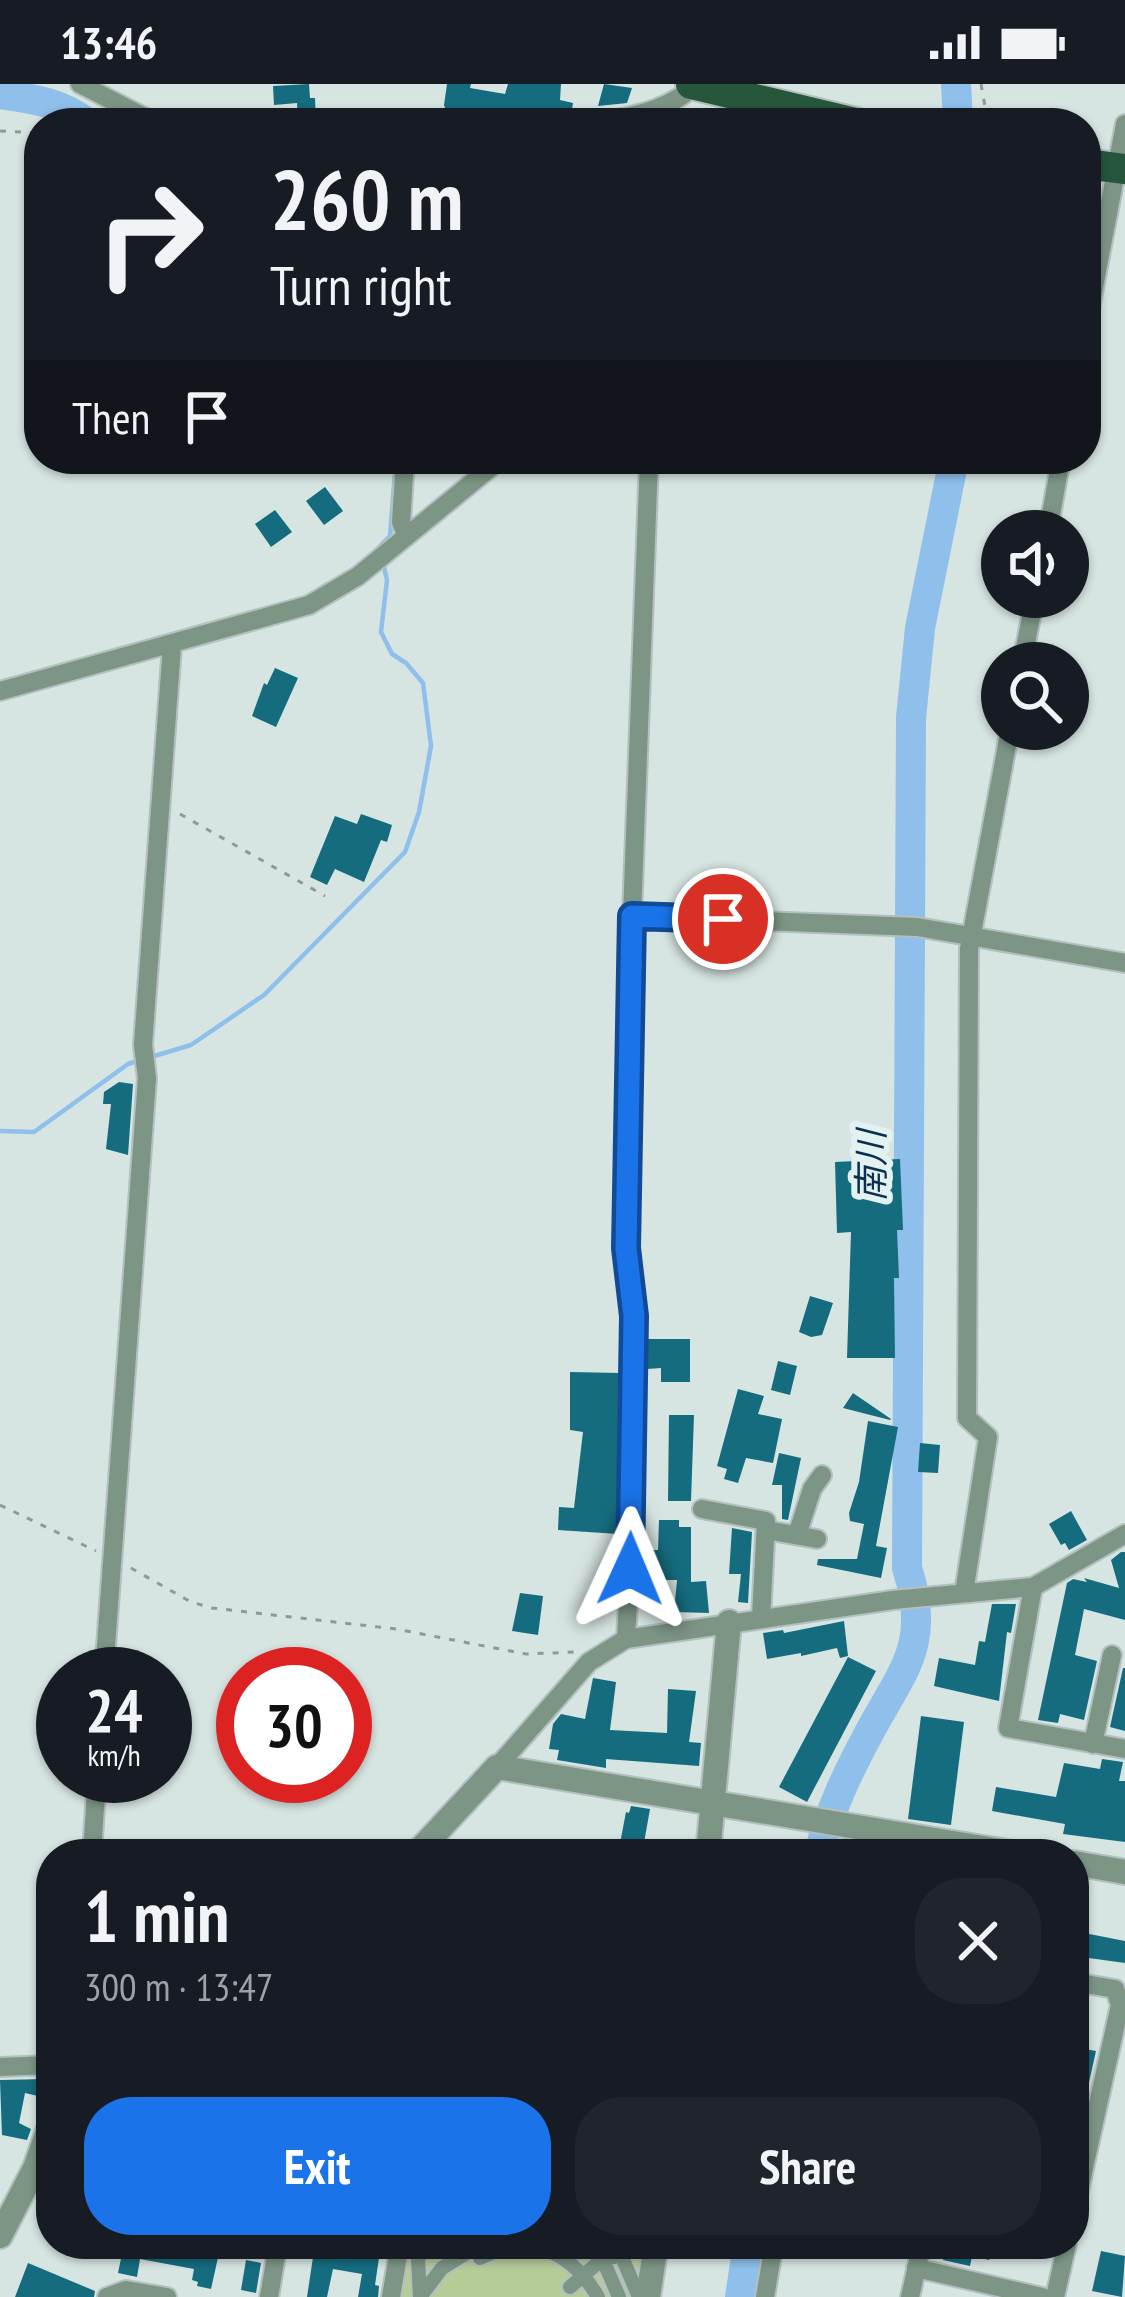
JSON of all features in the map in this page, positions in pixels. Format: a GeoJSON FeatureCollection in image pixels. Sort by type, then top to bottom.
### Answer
{"type":"FeatureCollection","features":[{"type":"Feature","properties":{"kind":"main road"},"geometry":{"type":"LineString","coordinates":[[694,84],[779,108]]}},
{"type":"Feature","properties":{"kind":"street"},"geometry":{"type":"LineString","coordinates":[[80,84],[127,108]]}},
{"type":"Feature","properties":{"kind":"street"},"geometry":{"type":"LineString","coordinates":[[654,108],[694,84]]}},
{"type":"Feature","properties":{"kind":"street"},"geometry":{"type":"LineString","coordinates":[[1101,223],[1109,167],[1125,124]]}},
{"type":"Feature","properties":{"kind":"street"},"geometry":{"type":"LineString","coordinates":[[404,474],[401,523],[407,536]]}},
{"type":"Feature","properties":{"kind":"street"},"geometry":{"type":"LineString","coordinates":[[0,691],[309,605],[346,585],[483,474]]}},
{"type":"Feature","properties":{"kind":"street"},"geometry":{"type":"LineString","coordinates":[[626,1639],[634,1316],[626,1248],[632,916],[648,474]]}},
{"type":"Feature","properties":{"kind":"street"},"geometry":{"type":"LineString","coordinates":[[1052,510],[1058,474]]}},
{"type":"Feature","properties":{"kind":"street"},"geometry":{"type":"LineString","coordinates":[[106,1647],[147,1078],[143,1046],[172,645]]}},
{"type":"Feature","properties":{"kind":"street"},"geometry":{"type":"LineString","coordinates":[[0,677],[26,685]]}},
{"type":"Feature","properties":{"kind":"street"},"geometry":{"type":"LineString","coordinates":[[957,1594],[988,1437],[967,1418],[970,937],[1006,750]]}},
{"type":"Feature","properties":{"kind":"street"},"geometry":{"type":"LineString","coordinates":[[632,916],[910,927],[1125,963]]}},
{"type":"Feature","properties":{"kind":"street"},"geometry":{"type":"LineString","coordinates":[[796,1535],[812,1489],[822,1475]]}},
{"type":"Feature","properties":{"kind":"street"},"geometry":{"type":"LineString","coordinates":[[702,1509],[766,1521],[761,1618]]}},
{"type":"Feature","properties":{"kind":"street"},"geometry":{"type":"LineString","coordinates":[[766,1530],[817,1539]]}},
{"type":"Feature","properties":{"kind":"street"},"geometry":{"type":"LineString","coordinates":[[430,1839],[596,1656],[626,1639],[893,1600],[1034,1587],[1125,1534]]}},
{"type":"Feature","properties":{"kind":"street"},"geometry":{"type":"LineString","coordinates":[[1034,1587],[1008,1728],[1125,1749]]}},
{"type":"Feature","properties":{"kind":"street"},"geometry":{"type":"LineString","coordinates":[[709,1839],[729,1622]]}},
{"type":"Feature","properties":{"kind":"street"},"geometry":{"type":"LineString","coordinates":[[1093,1744],[1112,1655]]}},
{"type":"Feature","properties":{"kind":"street"},"geometry":{"type":"LineString","coordinates":[[497,1767],[920,1839]]}},
{"type":"Feature","properties":{"kind":"street"},"geometry":{"type":"LineString","coordinates":[[93,1839],[95,1803]]}},
{"type":"Feature","properties":{"kind":"street"},"geometry":{"type":"LineString","coordinates":[[1089,1866],[1125,1872]]}},
{"type":"Feature","properties":{"kind":"street"},"geometry":{"type":"LineString","coordinates":[[1089,1985],[1115,1989],[1120,2005],[1089,2144]]}},
{"type":"Feature","properties":{"kind":"street"},"geometry":{"type":"LineString","coordinates":[[0,2067],[36,2066]]}},
{"type":"Feature","properties":{"kind":"street"},"geometry":{"type":"LineString","coordinates":[[0,2236],[36,2180]]}},
{"type":"Feature","properties":{"kind":"street"},"geometry":{"type":"LineString","coordinates":[[269,2297],[275,2259]]}},
{"type":"Feature","properties":{"kind":"street"},"geometry":{"type":"LineString","coordinates":[[391,2297],[397,2259]]}},
{"type":"Feature","properties":{"kind":"street"},"geometry":{"type":"LineString","coordinates":[[418,2259],[420,2297],[442,2268],[464,2259]]}},
{"type":"Feature","properties":{"kind":"street"},"geometry":{"type":"LineString","coordinates":[[564,2259],[585,2275],[598,2297]]}},
{"type":"Feature","properties":{"kind":"street"},"geometry":{"type":"LineString","coordinates":[[570,2287],[604,2259]]}},
{"type":"Feature","properties":{"kind":"street"},"geometry":{"type":"LineString","coordinates":[[616,2259],[620,2297]]}},
{"type":"Feature","properties":{"kind":"street"},"geometry":{"type":"LineString","coordinates":[[622,2259],[643,2297]]}},
{"type":"Feature","properties":{"kind":"street"},"geometry":{"type":"LineString","coordinates":[[643,2297],[652,2259]]}},
{"type":"Feature","properties":{"kind":"street"},"geometry":{"type":"LineString","coordinates":[[765,2297],[771,2259]]}},
{"type":"Feature","properties":{"kind":"street"},"geometry":{"type":"LineString","coordinates":[[910,2297],[918,2259]]}},
{"type":"Feature","properties":{"kind":"street"},"geometry":{"type":"LineString","coordinates":[[1055,2297],[1064,2259]]}},
{"type":"Feature","properties":{"kind":"street"},"geometry":{"type":"LineString","coordinates":[[916,2268],[1042,2297]]}},
{"type":"Feature","properties":{"kind":"street"},"geometry":{"type":"LineString","coordinates":[[106,2297],[126,2290],[167,2297]]}},
{"type":"Feature","properties":{"kind":"path"},"geometry":{"type":"LineString","coordinates":[[161,807],[325,896]]}},
{"type":"Feature","properties":{"kind":"path"},"geometry":{"type":"LineString","coordinates":[[0,1504],[191,1602],[396,1629],[526,1654],[596,1656]]}},
{"type":"Feature","properties":{"kind":"green space"},"geometry":{"type":"Polygon","coordinates":[[[407,2259],[646,2259],[640,2297],[401,2297],[407,2259]]]}},
{"type":"Feature","properties":{"kind":"building"},"geometry":{"type":"Polygon","coordinates":[[[309,84],[315,108],[297,108],[297,103],[274,105],[273,86],[309,84]]]}},
{"type":"Feature","properties":{"kind":"building"},"geometry":{"type":"Polygon","coordinates":[[[447,84],[471,84],[470,88],[505,94],[508,84],[561,84],[560,100],[573,103],[572,108],[444,105],[447,84]]]}},
{"type":"Feature","properties":{"kind":"building"},"geometry":{"type":"Polygon","coordinates":[[[604,84],[632,88],[627,103],[598,106],[604,84]]]}},
{"type":"Feature","properties":{"kind":"building"},"geometry":{"type":"Polygon","coordinates":[[[325,487],[343,511],[324,525],[306,501],[325,487]]]}},
{"type":"Feature","properties":{"kind":"building"},"geometry":{"type":"Polygon","coordinates":[[[275,510],[292,532],[271,547],[255,524],[275,510]]]}},
{"type":"Feature","properties":{"kind":"building"},"geometry":{"type":"Polygon","coordinates":[[[275,668],[298,678],[276,727],[252,716],[275,668]]]}},
{"type":"Feature","properties":{"kind":"building"},"geometry":{"type":"Polygon","coordinates":[[[361,814],[392,825],[364,882],[335,869],[327,885],[310,877],[335,816],[357,824],[361,814]]]}},
{"type":"Feature","properties":{"kind":"building"},"geometry":{"type":"Polygon","coordinates":[[[119,1082],[133,1084],[128,1155],[106,1149],[111,1104],[103,1104],[104,1092],[119,1082]]]}},
{"type":"Feature","properties":{"kind":"building"},"geometry":{"type":"Polygon","coordinates":[[[900,1159],[903,1230],[897,1230],[899,1278],[894,1278],[895,1358],[847,1358],[851,1232],[837,1233],[835,1162],[900,1159]]]}},
{"type":"Feature","properties":{"kind":"building"},"geometry":{"type":"Polygon","coordinates":[[[810,1296],[833,1303],[822,1335],[811,1337],[799,1332],[810,1296]]]}},
{"type":"Feature","properties":{"kind":"building"},"geometry":{"type":"Polygon","coordinates":[[[647,1339],[690,1339],[690,1382],[661,1382],[661,1368],[647,1369],[647,1339]]]}},
{"type":"Feature","properties":{"kind":"building"},"geometry":{"type":"Polygon","coordinates":[[[778,1361],[797,1366],[790,1395],[771,1390],[778,1361]]]}},
{"type":"Feature","properties":{"kind":"building"},"geometry":{"type":"Polygon","coordinates":[[[570,1372],[620,1373],[618,1534],[558,1530],[559,1507],[574,1508],[583,1432],[570,1430],[570,1372]]]}},
{"type":"Feature","properties":{"kind":"building"},"geometry":{"type":"Polygon","coordinates":[[[738,1389],[764,1396],[758,1414],[782,1419],[773,1463],[746,1458],[738,1483],[724,1479],[727,1469],[717,1466],[738,1389]]]}},
{"type":"Feature","properties":{"kind":"building"},"geometry":{"type":"Polygon","coordinates":[[[853,1393],[891,1419],[843,1408],[853,1393]]]}},
{"type":"Feature","properties":{"kind":"building"},"geometry":{"type":"Polygon","coordinates":[[[669,1415],[694,1415],[691,1501],[668,1501],[669,1415]]]}},
{"type":"Feature","properties":{"kind":"building"},"geometry":{"type":"Polygon","coordinates":[[[868,1421],[898,1427],[876,1546],[887,1548],[881,1578],[817,1565],[818,1559],[857,1559],[864,1524],[850,1521],[849,1513],[868,1421]]]}},
{"type":"Feature","properties":{"kind":"building"},"geometry":{"type":"Polygon","coordinates":[[[920,1443],[940,1445],[938,1473],[918,1472],[920,1443]]]}},
{"type":"Feature","properties":{"kind":"building"},"geometry":{"type":"Polygon","coordinates":[[[779,1453],[801,1458],[788,1520],[782,1519],[782,1485],[772,1485],[779,1453]]]}},
{"type":"Feature","properties":{"kind":"building"},"geometry":{"type":"Polygon","coordinates":[[[1071,1511],[1087,1540],[1069,1550],[1049,1524],[1071,1511]]]}},
{"type":"Feature","properties":{"kind":"building"},"geometry":{"type":"Polygon","coordinates":[[[659,1520],[679,1520],[679,1527],[691,1527],[691,1582],[706,1581],[709,1613],[674,1612],[677,1580],[659,1580],[659,1568],[652,1568],[659,1520]]]}},
{"type":"Feature","properties":{"kind":"building"},"geometry":{"type":"Polygon","coordinates":[[[732,1528],[752,1532],[748,1603],[738,1602],[741,1574],[729,1574],[732,1528]]]}},
{"type":"Feature","properties":{"kind":"building"},"geometry":{"type":"Polygon","coordinates":[[[1125,1552],[1125,1620],[1084,1609],[1075,1655],[1097,1661],[1084,1720],[1060,1714],[1058,1723],[1038,1720],[1067,1583],[1073,1579],[1087,1582],[1084,1578],[1119,1588],[1111,1560],[1125,1552]]]}},
{"type":"Feature","properties":{"kind":"building"},"geometry":{"type":"Polygon","coordinates":[[[520,1593],[543,1596],[538,1635],[512,1631],[520,1593]]]}},
{"type":"Feature","properties":{"kind":"building"},"geometry":{"type":"Polygon","coordinates":[[[992,1604],[1016,1604],[1011,1633],[1007,1632],[999,1701],[934,1686],[939,1658],[975,1665],[992,1604]]]}},
{"type":"Feature","properties":{"kind":"building"},"geometry":{"type":"Polygon","coordinates":[[[844,1621],[848,1656],[840,1658],[837,1648],[767,1659],[763,1633],[844,1621]]]}},
{"type":"Feature","properties":{"kind":"building"},"geometry":{"type":"Polygon","coordinates":[[[848,1657],[876,1671],[807,1802],[779,1787],[848,1657]]]}},
{"type":"Feature","properties":{"kind":"building"},"geometry":{"type":"Polygon","coordinates":[[[1125,1668],[1125,1731],[1110,1727],[1125,1668]]]}},
{"type":"Feature","properties":{"kind":"building"},"geometry":{"type":"Polygon","coordinates":[[[593,1678],[616,1682],[610,1730],[667,1733],[668,1689],[696,1691],[689,1742],[701,1743],[699,1766],[606,1759],[606,1768],[557,1760],[559,1750],[549,1749],[553,1724],[561,1714],[585,1719],[593,1678]]]}},
{"type":"Feature","properties":{"kind":"building"},"geometry":{"type":"Polygon","coordinates":[[[921,1716],[964,1722],[951,1825],[908,1819],[921,1716]]]}},
{"type":"Feature","properties":{"kind":"building"},"geometry":{"type":"Polygon","coordinates":[[[1102,1759],[1123,1762],[1119,1781],[1125,1781],[1125,1842],[1063,1834],[1065,1824],[992,1811],[996,1787],[1056,1797],[1064,1763],[1100,1769],[1102,1759]]]}},
{"type":"Feature","properties":{"kind":"building"},"geometry":{"type":"Polygon","coordinates":[[[631,1806],[650,1809],[645,1839],[621,1839],[631,1806]]]}},
{"type":"Feature","properties":{"kind":"building"},"geometry":{"type":"Polygon","coordinates":[[[1089,1934],[1125,1941],[1125,1963],[1089,1958],[1089,1934]]]}},
{"type":"Feature","properties":{"kind":"building"},"geometry":{"type":"Polygon","coordinates":[[[1089,2050],[1096,2051],[1089,2082],[1089,2050]]]}},
{"type":"Feature","properties":{"kind":"building"},"geometry":{"type":"Polygon","coordinates":[[[36,2079],[36,2096],[25,2093],[19,2123],[31,2129],[27,2140],[2,2135],[0,2080],[36,2079]]]}},
{"type":"Feature","properties":{"kind":"building"},"geometry":{"type":"Polygon","coordinates":[[[1101,2251],[1125,2256],[1122,2297],[1092,2291],[1101,2251]]]}},
{"type":"Feature","properties":{"kind":"building"},"geometry":{"type":"Polygon","coordinates":[[[121,2259],[140,2259],[137,2277],[118,2273],[121,2259]]]}},
{"type":"Feature","properties":{"kind":"building"},"geometry":{"type":"Polygon","coordinates":[[[140,2259],[218,2259],[211,2289],[197,2286],[192,2280],[194,2269],[140,2259]]]}},
{"type":"Feature","properties":{"kind":"building"},"geometry":{"type":"Polygon","coordinates":[[[313,2259],[379,2259],[378,2297],[358,2297],[362,2274],[333,2269],[327,2297],[307,2297],[313,2259]]]}},
{"type":"Feature","properties":{"kind":"building"},"geometry":{"type":"Polygon","coordinates":[[[943,2259],[971,2259],[970,2266],[943,2259]]]}},
{"type":"Feature","properties":{"kind":"building"},"geometry":{"type":"Polygon","coordinates":[[[246,2260],[261,2263],[256,2293],[241,2290],[246,2260]]]}},
{"type":"Feature","properties":{"kind":"building"},"geometry":{"type":"Polygon","coordinates":[[[28,2263],[95,2291],[94,2297],[15,2297],[28,2263]]]}},
{"type":"Feature","properties":{"kind":"waterway","name":"南川"},"geometry":{"type":"LineString","coordinates":[[956,84],[957,108]]}},
{"type":"Feature","properties":{"kind":"waterway"},"geometry":{"type":"LineString","coordinates":[[0,94],[60,108]]}},
{"type":"Feature","properties":{"kind":"waterway"},"geometry":{"type":"LineString","coordinates":[[380,553],[378,548],[390,536],[395,474]]}},
{"type":"Feature","properties":{"kind":"waterway","name":"南川"},"geometry":{"type":"LineString","coordinates":[[823,1839],[840,1792],[902,1674],[915,1638],[914,1595],[907,1568],[911,718],[920,628],[951,474]]}},
{"type":"Feature","properties":{"kind":"waterway"},"geometry":{"type":"LineString","coordinates":[[151,1057],[191,1045],[264,995],[405,852],[419,812],[431,746],[423,683],[392,654],[381,632],[387,580],[383,563]]}},
{"type":"Feature","properties":{"kind":"waterway"},"geometry":{"type":"LineString","coordinates":[[0,1131],[34,1132],[140,1060]]}},
{"type":"Feature","properties":{"kind":"waterway","name":"南川"},"geometry":{"type":"LineString","coordinates":[[740,2297],[746,2259]]}},
{"type":"Feature","properties":{"kind":"route"},"geometry":{"type":"LineString","coordinates":[[630,1569],[634,1316],[626,1248],[632,916],[723,919]]}}]}
